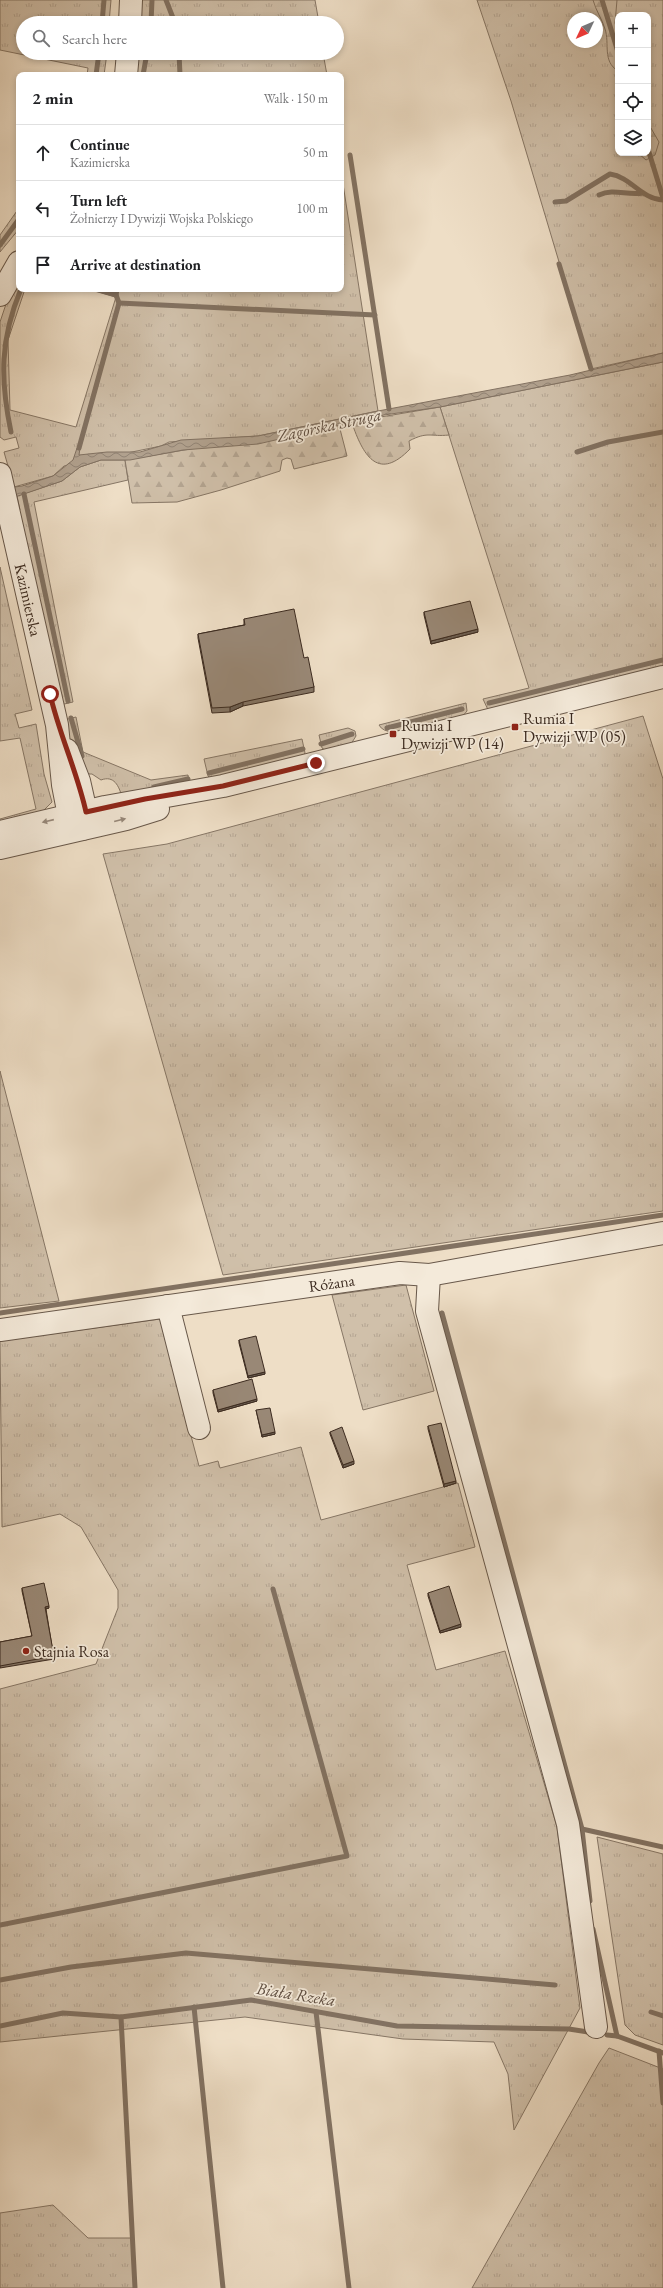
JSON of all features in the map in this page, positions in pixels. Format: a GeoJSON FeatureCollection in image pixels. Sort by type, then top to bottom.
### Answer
{"type":"FeatureCollection","features":[{"type":"Feature","properties":{"kind":"street"},"geometry":{"type":"LineString","coordinates":[[130,16],[131,0]]}},
{"type":"Feature","properties":{"kind":"street"},"geometry":{"type":"LineString","coordinates":[[126,72],[127,60]]}},
{"type":"Feature","properties":{"kind":"street"},"geometry":{"type":"LineString","coordinates":[[0,295],[16,267]]}},
{"type":"Feature","properties":{"kind":"street","name":"Kazimierska"},"geometry":{"type":"LineString","coordinates":[[0,477],[57,725],[63,785],[79,819]]}},
{"type":"Feature","properties":{"kind":"street"},"geometry":{"type":"LineString","coordinates":[[0,832],[79,819],[148,813],[223,786],[663,677]]}},
{"type":"Feature","properties":{"kind":"street"},"geometry":{"type":"LineString","coordinates":[[0,848],[79,819]]}},
{"type":"Feature","properties":{"kind":"street","name":"Różana"},"geometry":{"type":"LineString","coordinates":[[0,1330],[400,1273],[429,1275],[663,1233]]}},
{"type":"Feature","properties":{"kind":"street"},"geometry":{"type":"LineString","coordinates":[[429,1275],[427,1311],[568,1824],[596,2027]]}},
{"type":"Feature","properties":{"kind":"street"},"geometry":{"type":"LineString","coordinates":[[168,1306],[199,1428]]}},
{"type":"Feature","properties":{"kind":"green space"},"geometry":{"type":"Polygon","coordinates":[[[0,0],[111,0],[110,16],[16,16],[16,53],[0,50],[0,0]]]}},
{"type":"Feature","properties":{"kind":"green space"},"geometry":{"type":"Polygon","coordinates":[[[140,0],[315,0],[318,16],[139,16],[140,0]]]}},
{"type":"Feature","properties":{"kind":"green space"},"geometry":{"type":"Polygon","coordinates":[[[477,0],[663,0],[663,353],[591,369],[511,101],[477,0]]]}},
{"type":"Feature","properties":{"kind":"green space"},"geometry":{"type":"Polygon","coordinates":[[[593,0],[617,0],[615,12],[615,69],[608,57],[606,35],[603,24],[603,12],[598,12],[593,0]]]}},
{"type":"Feature","properties":{"kind":"green space"},"geometry":{"type":"Polygon","coordinates":[[[49,60],[106,60],[104,72],[87,72],[88,68],[49,60]]]}},
{"type":"Feature","properties":{"kind":"green space"},"geometry":{"type":"Polygon","coordinates":[[[135,60],[324,60],[326,72],[133,72],[135,60]]]}},
{"type":"Feature","properties":{"kind":"green space"},"geometry":{"type":"Polygon","coordinates":[[[651,128],[659,142],[655,155],[646,160],[641,156],[651,156],[651,128]]]}},
{"type":"Feature","properties":{"kind":"green space"},"geometry":{"type":"Polygon","coordinates":[[[344,190],[378,411],[258,436],[169,442],[161,446],[64,466],[53,476],[14,487],[4,452],[19,448],[16,437],[4,440],[0,437],[0,322],[7,301],[16,284],[16,292],[24,292],[8,340],[10,410],[76,427],[116,297],[99,292],[344,292],[344,190]]]}},
{"type":"Feature","properties":{"kind":"green space"},"geometry":{"type":"Polygon","coordinates":[[[16,212],[16,233],[0,252],[0,235],[16,212]]]}},
{"type":"Feature","properties":{"kind":"green space"},"geometry":{"type":"Polygon","coordinates":[[[663,362],[663,669],[489,712],[483,699],[529,688],[440,407],[663,362]]]}},
{"type":"Feature","properties":{"kind":"green space"},"geometry":{"type":"Polygon","coordinates":[[[440,407],[449,435],[425,435],[415,438],[409,441],[410,449],[390,463],[381,464],[374,461],[368,455],[362,447],[353,426],[340,429],[347,456],[294,469],[291,459],[287,458],[282,460],[280,471],[221,490],[177,502],[132,503],[125,460],[440,407]]]}},
{"type":"Feature","properties":{"kind":"green space"},"geometry":{"type":"Polygon","coordinates":[[[101,460],[125,460],[128,480],[34,502],[73,702],[60,705],[18,511],[20,510],[17,496],[62,481],[80,467],[101,460]]]}},
{"type":"Feature","properties":{"kind":"green space"},"geometry":{"type":"Polygon","coordinates":[[[0,567],[32,710],[15,714],[19,728],[36,724],[44,774],[52,802],[43,811],[0,823],[0,819],[36,809],[20,738],[0,741],[0,567]]]}},
{"type":"Feature","properties":{"kind":"green space"},"geometry":{"type":"Polygon","coordinates":[[[466,703],[467,711],[461,718],[430,727],[404,732],[393,732],[384,730],[379,725],[466,703]]]}},
{"type":"Feature","properties":{"kind":"green space"},"geometry":{"type":"Polygon","coordinates":[[[643,716],[663,779],[663,1211],[223,1275],[103,854],[167,844],[643,716]]]}},
{"type":"Feature","properties":{"kind":"green space"},"geometry":{"type":"Polygon","coordinates":[[[76,717],[83,752],[151,780],[188,775],[188,783],[122,797],[113,780],[101,780],[92,774],[85,774],[69,742],[64,720],[76,717]]]}},
{"type":"Feature","properties":{"kind":"green space"},"geometry":{"type":"Polygon","coordinates":[[[348,728],[355,731],[356,736],[351,744],[325,750],[322,748],[319,735],[348,728]]]}},
{"type":"Feature","properties":{"kind":"green space"},"geometry":{"type":"Polygon","coordinates":[[[302,739],[305,753],[301,758],[210,778],[208,776],[204,759],[302,739]]]}},
{"type":"Feature","properties":{"kind":"green space"},"geometry":{"type":"Polygon","coordinates":[[[0,1071],[59,1301],[0,1308],[0,1071]]]}},
{"type":"Feature","properties":{"kind":"green space"},"geometry":{"type":"Polygon","coordinates":[[[406,1285],[434,1391],[363,1410],[332,1295],[406,1285]]]}},
{"type":"Feature","properties":{"kind":"green space"},"geometry":{"type":"Polygon","coordinates":[[[160,1319],[199,1466],[218,1461],[220,1468],[301,1447],[321,1520],[458,1483],[475,1547],[407,1565],[436,1670],[505,1651],[557,1827],[580,2008],[514,2130],[508,2074],[494,2042],[403,2039],[245,2017],[0,2042],[0,1689],[96,1664],[118,1608],[118,1590],[81,1527],[60,1514],[2,1527],[0,1341],[160,1319]]]}},
{"type":"Feature","properties":{"kind":"green space"},"geometry":{"type":"Polygon","coordinates":[[[597,1837],[663,1854],[663,2045],[635,2035],[625,2025],[597,1837]]]}},
{"type":"Feature","properties":{"kind":"green space"},"geometry":{"type":"Polygon","coordinates":[[[609,2048],[663,2069],[663,2288],[472,2288],[599,2063],[609,2048]]]}},
{"type":"Feature","properties":{"kind":"green space"},"geometry":{"type":"Polygon","coordinates":[[[53,2205],[88,2238],[132,2238],[136,2288],[0,2288],[0,2213],[53,2205]]]}},
{"type":"Feature","properties":{"kind":"water","name":"Zagórska Struga"},"geometry":{"type":"Polygon","coordinates":[[[663,353],[663,362],[440,407],[384,415],[258,444],[183,450],[130,460],[101,460],[80,467],[62,481],[18,496],[0,500],[0,489],[22,486],[53,476],[73,460],[77,448],[80,448],[79,455],[107,452],[140,452],[181,440],[258,436],[378,411],[570,375],[663,353]]]}},
{"type":"Feature","properties":{"kind":"building"},"geometry":{"type":"Polygon","coordinates":[[[470,601],[478,629],[431,641],[424,612],[470,601]]]}},
{"type":"Feature","properties":{"kind":"building"},"geometry":{"type":"Polygon","coordinates":[[[294,609],[304,658],[308,657],[314,687],[243,702],[230,707],[212,708],[198,634],[245,625],[244,619],[294,609]]]}},
{"type":"Feature","properties":{"kind":"building"},"geometry":{"type":"Polygon","coordinates":[[[256,1336],[265,1372],[248,1376],[239,1340],[256,1336]]]}},
{"type":"Feature","properties":{"kind":"building"},"geometry":{"type":"Polygon","coordinates":[[[252,1379],[257,1399],[218,1410],[213,1390],[252,1379]]]}},
{"type":"Feature","properties":{"kind":"building"},"geometry":{"type":"Polygon","coordinates":[[[270,1408],[275,1432],[262,1435],[256,1410],[270,1408]]]}},
{"type":"Feature","properties":{"kind":"building"},"geometry":{"type":"Polygon","coordinates":[[[441,1423],[456,1481],[444,1484],[428,1426],[441,1423]]]}},
{"type":"Feature","properties":{"kind":"building"},"geometry":{"type":"Polygon","coordinates":[[[342,1427],[354,1461],[343,1465],[330,1432],[342,1427]]]}},
{"type":"Feature","properties":{"kind":"building"},"geometry":{"type":"Polygon","coordinates":[[[44,1583],[49,1606],[45,1607],[54,1656],[0,1666],[0,1642],[32,1636],[22,1588],[44,1583]]]}},
{"type":"Feature","properties":{"kind":"building"},"geometry":{"type":"Polygon","coordinates":[[[449,1586],[461,1624],[440,1631],[428,1593],[449,1586]]]}},
{"type":"Feature","properties":{"kind":"waterway"},"geometry":{"type":"LineString","coordinates":[[103,16],[104,0]]}},
{"type":"Feature","properties":{"kind":"waterway"},"geometry":{"type":"LineString","coordinates":[[151,16],[152,0]]}},
{"type":"Feature","properties":{"kind":"waterway"},"geometry":{"type":"LineString","coordinates":[[166,0],[172,16]]}},
{"type":"Feature","properties":{"kind":"waterway"},"geometry":{"type":"LineString","coordinates":[[602,0],[617,48]]}},
{"type":"Feature","properties":{"kind":"waterway"},"geometry":{"type":"LineString","coordinates":[[96,72],[98,60]]}},
{"type":"Feature","properties":{"kind":"waterway"},"geometry":{"type":"LineString","coordinates":[[144,72],[146,60]]}},
{"type":"Feature","properties":{"kind":"waterway"},"geometry":{"type":"LineString","coordinates":[[179,60],[180,72]]}},
{"type":"Feature","properties":{"kind":"waterway"},"geometry":{"type":"LineString","coordinates":[[350,155],[389,409]]}},
{"type":"Feature","properties":{"kind":"waterway"},"geometry":{"type":"LineString","coordinates":[[650,156],[663,198]]}},
{"type":"Feature","properties":{"kind":"waterway"},"geometry":{"type":"LineString","coordinates":[[555,202],[566,201],[610,174],[624,179],[648,196],[663,200]]}},
{"type":"Feature","properties":{"kind":"waterway"},"geometry":{"type":"LineString","coordinates":[[599,195],[610,192],[631,194],[643,193]]}},
{"type":"Feature","properties":{"kind":"waterway"},"geometry":{"type":"LineString","coordinates":[[0,245],[16,223]]}},
{"type":"Feature","properties":{"kind":"waterway"},"geometry":{"type":"LineString","coordinates":[[559,264],[591,369]]}},
{"type":"Feature","properties":{"kind":"waterway"},"geometry":{"type":"LineString","coordinates":[[11,432],[5,394],[4,359],[9,325],[20,292]]}},
{"type":"Feature","properties":{"kind":"waterway"},"geometry":{"type":"LineString","coordinates":[[106,292],[116,295],[116,292]]}},
{"type":"Feature","properties":{"kind":"waterway"},"geometry":{"type":"LineString","coordinates":[[79,448],[119,303],[116,295]]}},
{"type":"Feature","properties":{"kind":"waterway"},"geometry":{"type":"LineString","coordinates":[[119,303],[375,315]]}},
{"type":"Feature","properties":{"kind":"waterway"},"geometry":{"type":"LineString","coordinates":[[577,452],[608,442],[663,432]]}},
{"type":"Feature","properties":{"kind":"waterway"},"geometry":{"type":"LineString","coordinates":[[24,494],[68,701]]}},
{"type":"Feature","properties":{"kind":"waterway"},"geometry":{"type":"LineString","coordinates":[[489,703],[663,660]]}},
{"type":"Feature","properties":{"kind":"waterway"},"geometry":{"type":"LineString","coordinates":[[387,728],[462,709]]}},
{"type":"Feature","properties":{"kind":"waterway"},"geometry":{"type":"LineString","coordinates":[[71,718],[82,756]]}},
{"type":"Feature","properties":{"kind":"waterway"},"geometry":{"type":"LineString","coordinates":[[321,744],[352,734]]}},
{"type":"Feature","properties":{"kind":"waterway"},"geometry":{"type":"LineString","coordinates":[[209,773],[303,749]]}},
{"type":"Feature","properties":{"kind":"waterway"},"geometry":{"type":"LineString","coordinates":[[154,787],[188,779]]}},
{"type":"Feature","properties":{"kind":"waterway"},"geometry":{"type":"LineString","coordinates":[[0,1313],[663,1215]]}},
{"type":"Feature","properties":{"kind":"waterway"},"geometry":{"type":"LineString","coordinates":[[442,1313],[582,1829],[590,1901]]}},
{"type":"Feature","properties":{"kind":"waterway"},"geometry":{"type":"LineString","coordinates":[[0,1925],[347,1856],[273,1589]]}},
{"type":"Feature","properties":{"kind":"waterway"},"geometry":{"type":"LineString","coordinates":[[582,1829],[663,1847]]}},
{"type":"Feature","properties":{"kind":"waterway"},"geometry":{"type":"LineString","coordinates":[[593,1929],[617,2036]]}},
{"type":"Feature","properties":{"kind":"waterway"},"geometry":{"type":"LineString","coordinates":[[0,1980],[71,1967],[186,1953],[555,1985]]}},
{"type":"Feature","properties":{"kind":"waterway","name":"Biała Rzeka"},"geometry":{"type":"LineString","coordinates":[[0,2026],[63,2013],[121,2017],[251,2000],[397,2026],[569,2029],[588,2032]]}},
{"type":"Feature","properties":{"kind":"waterway"},"geometry":{"type":"LineString","coordinates":[[194,2007],[223,2288]]}},
{"type":"Feature","properties":{"kind":"waterway"},"geometry":{"type":"LineString","coordinates":[[316,2012],[349,2288]]}},
{"type":"Feature","properties":{"kind":"waterway"},"geometry":{"type":"LineString","coordinates":[[651,2012],[663,2016]]}},
{"type":"Feature","properties":{"kind":"waterway"},"geometry":{"type":"LineString","coordinates":[[121,2017],[135,2288]]}},
{"type":"Feature","properties":{"kind":"waterway","name":"Biała Rzeka"},"geometry":{"type":"LineString","coordinates":[[607,2035],[617,2036],[663,2053]]}},
{"type":"Feature","properties":{"kind":"waterway"},"geometry":{"type":"LineString","coordinates":[[659,2051],[663,2103]]}},
{"type":"Feature","properties":{"kind":"place","name":"Rumia I Dywizji WP (05)"},"geometry":{"type":"Point","coordinates":[515,727]}},
{"type":"Feature","properties":{"kind":"place","name":"Rumia I Dywizji WP (14)"},"geometry":{"type":"Point","coordinates":[393,734]}},
{"type":"Feature","properties":{"kind":"place","name":"Stajnia Rosa"},"geometry":{"type":"Point","coordinates":[26,1651]}},
{"type":"Feature","properties":{"kind":"route"},"geometry":{"type":"LineString","coordinates":[[50,694],[57,725],[79,781],[86,812],[145,799],[223,786],[316,763]]}}]}
